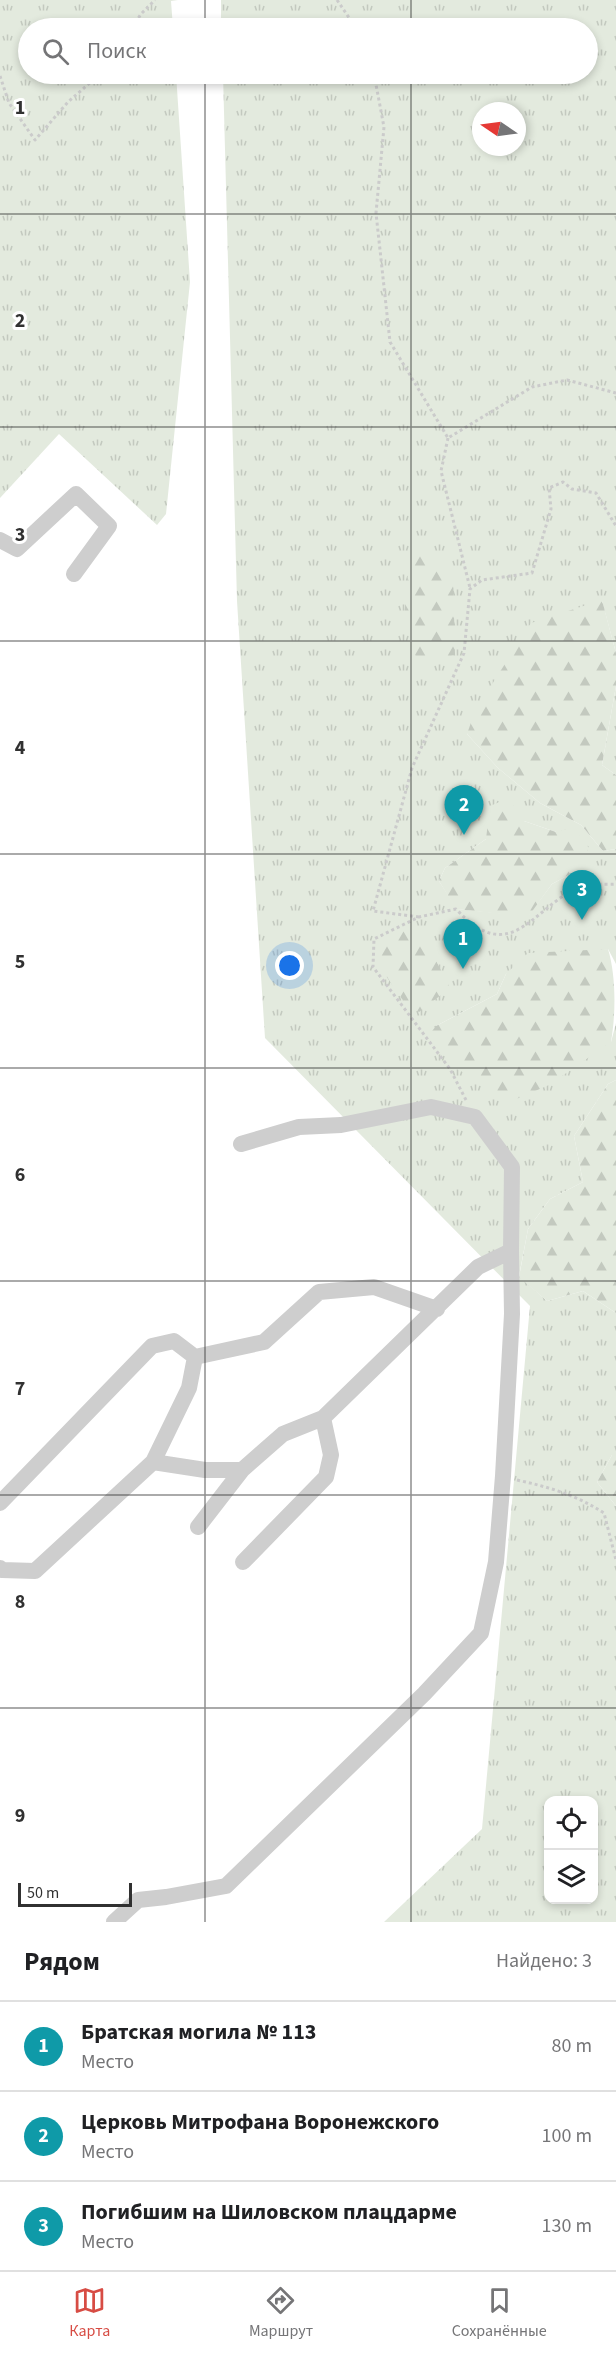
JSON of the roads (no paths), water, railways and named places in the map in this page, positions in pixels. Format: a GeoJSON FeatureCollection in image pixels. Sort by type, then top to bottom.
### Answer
{"type":"FeatureCollection","features":[{"type":"Feature","properties":{"kind":"lane"},"geometry":{"type":"LineString","coordinates":[[0,540],[17,549],[76,495],[109,526],[74,574]]}},
{"type":"Feature","properties":{"kind":"lane"},"geometry":{"type":"LineString","coordinates":[[114,1922],[138,1900],[226,1886],[424,1694],[481,1633],[496,1562],[512,1314],[512,1167],[475,1117],[431,1107],[341,1125],[299,1127],[241,1144]]}},
{"type":"Feature","properties":{"kind":"lane"},"geometry":{"type":"LineString","coordinates":[[198,1527],[242,1470],[283,1434],[323,1418],[478,1267],[511,1251]]}},
{"type":"Feature","properties":{"kind":"lane"},"geometry":{"type":"LineString","coordinates":[[0,1503],[152,1346],[174,1341],[195,1357],[264,1342],[319,1292],[374,1287],[437,1309]]}},
{"type":"Feature","properties":{"kind":"lane"},"geometry":{"type":"LineString","coordinates":[[0,1568],[2,1570],[35,1571],[153,1462],[189,1388],[195,1357]]}},
{"type":"Feature","properties":{"kind":"lane"},"geometry":{"type":"LineString","coordinates":[[243,1562],[326,1477],[331,1455],[323,1418]]}},
{"type":"Feature","properties":{"kind":"lane"},"geometry":{"type":"LineString","coordinates":[[153,1462],[205,1470],[242,1470]]}},
{"type":"Feature","properties":{"kind":"place","name":"Церковь Митрофана Воронежского"},"geometry":{"type":"Point","coordinates":[464,835]}},
{"type":"Feature","properties":{"kind":"place","name":"Погибшим на Шиловском плацдарме"},"geometry":{"type":"Point","coordinates":[582,920]}},
{"type":"Feature","properties":{"kind":"place","name":"Братская могила № 113"},"geometry":{"type":"Point","coordinates":[463,969]}}]}
